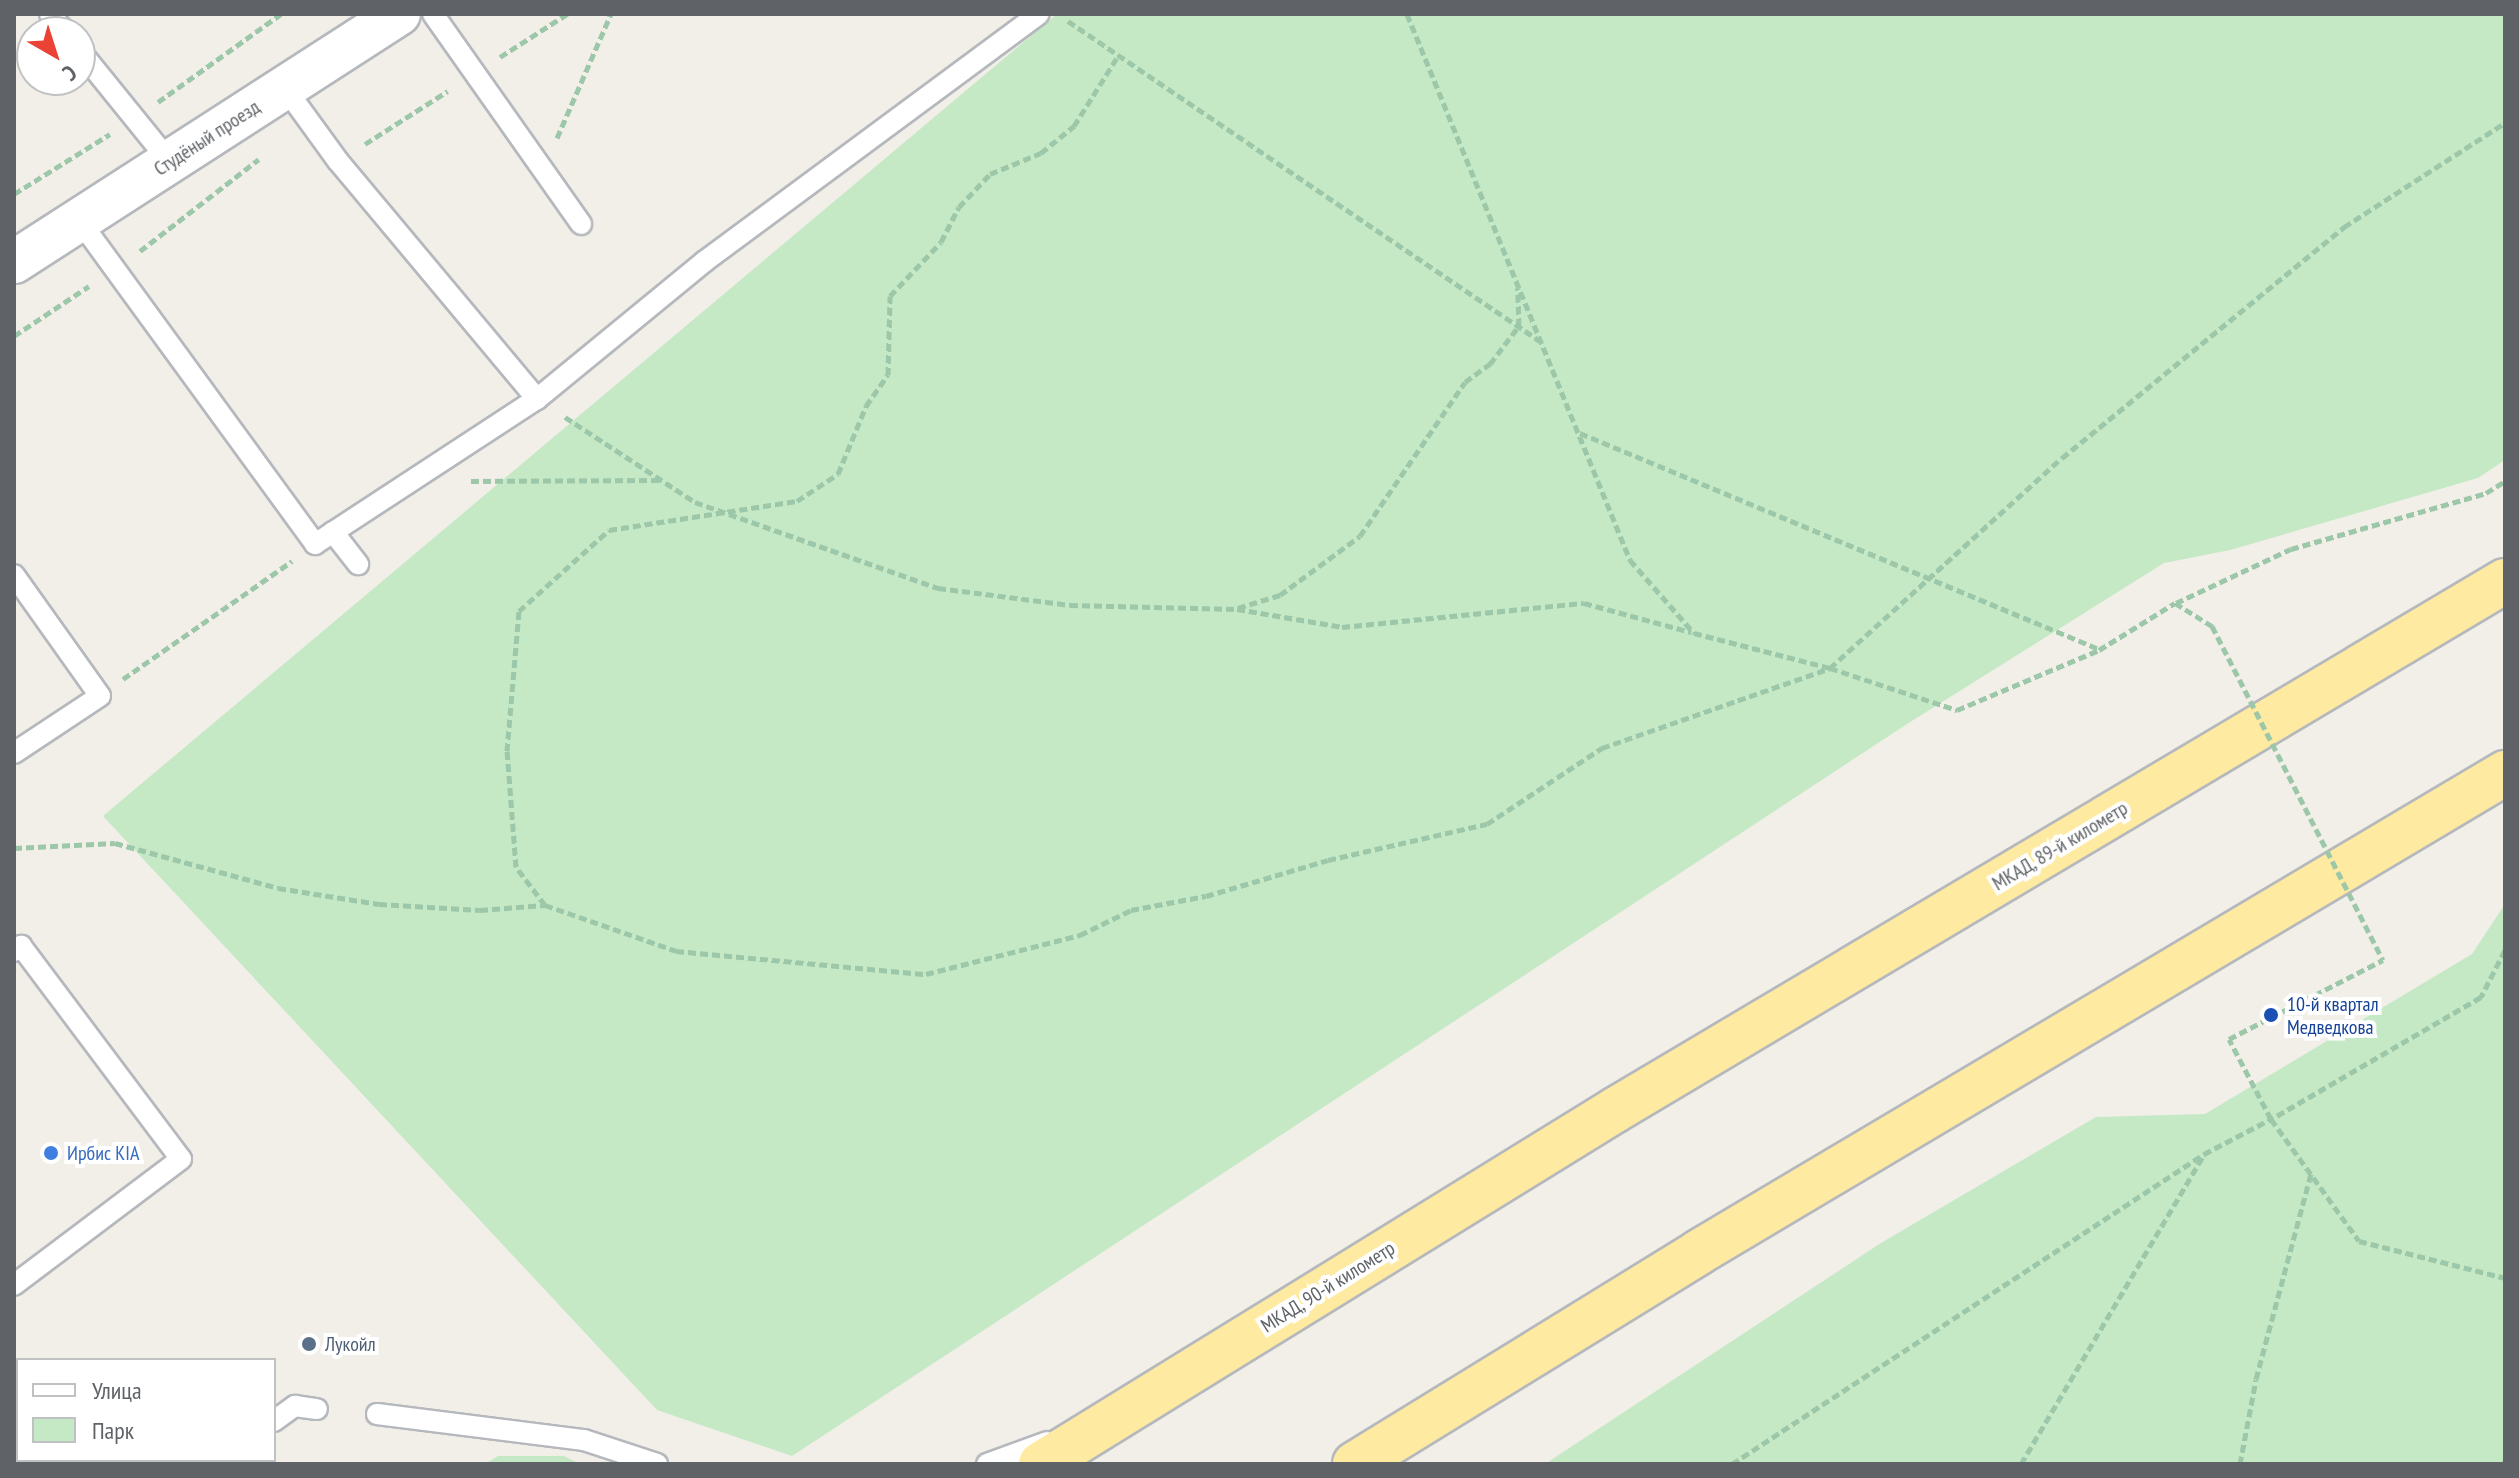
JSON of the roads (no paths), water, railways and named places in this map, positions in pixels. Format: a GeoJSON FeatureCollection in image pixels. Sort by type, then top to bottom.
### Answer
{"type":"FeatureCollection","features":[{"type":"Feature","properties":{"kind":"highway","name":"МКАД, 89-й километр"},"geometry":{"type":"LineString","coordinates":[[1615,1110],[2505,581]]}},
{"type":"Feature","properties":{"kind":"highway"},"geometry":{"type":"LineString","coordinates":[[1355,1464],[1699,1252],[2505,773]]}},
{"type":"Feature","properties":{"kind":"highway","name":"МКАД, 90-й километр"},"geometry":{"type":"LineString","coordinates":[[1041,1464],[1615,1110]]}},
{"type":"Feature","properties":{"kind":"street","name":"Студёный проезд"},"geometry":{"type":"LineString","coordinates":[[14,262],[170,162],[297,104],[399,14]]}},
{"type":"Feature","properties":{"kind":"lane"},"geometry":{"type":"LineString","coordinates":[[433,14],[581,224]]}},
{"type":"Feature","properties":{"kind":"lane"},"geometry":{"type":"LineString","coordinates":[[79,220],[118,268],[315,544],[537,399],[705,261],[1039,14]]}},
{"type":"Feature","properties":{"kind":"lane"},"geometry":{"type":"LineString","coordinates":[[96,71],[170,162]]}},
{"type":"Feature","properties":{"kind":"lane"},"geometry":{"type":"LineString","coordinates":[[297,104],[537,399]]}},
{"type":"Feature","properties":{"kind":"lane"},"geometry":{"type":"LineString","coordinates":[[333,532],[358,564]]}},
{"type":"Feature","properties":{"kind":"lane"},"geometry":{"type":"LineString","coordinates":[[14,575],[100,696],[14,753]]}},
{"type":"Feature","properties":{"kind":"lane"},"geometry":{"type":"LineString","coordinates":[[14,951],[21,946],[181,1159],[14,1285]]}},
{"type":"Feature","properties":{"kind":"lane"},"geometry":{"type":"LineString","coordinates":[[276,1420],[295,1406],[317,1409]]}},
{"type":"Feature","properties":{"kind":"lane"},"geometry":{"type":"LineString","coordinates":[[377,1414],[584,1440],[657,1464]]}},
{"type":"Feature","properties":{"kind":"lane"},"geometry":{"type":"LineString","coordinates":[[987,1464],[1115,1418]]}},
{"type":"Feature","properties":{"kind":"place","name":"10-й квартал Медведкова"},"geometry":{"type":"Point","coordinates":[2271,1015]}},
{"type":"Feature","properties":{"kind":"place","name":"Ирбис KIA"},"geometry":{"type":"Point","coordinates":[51,1153]}},
{"type":"Feature","properties":{"kind":"place","name":"Лукойл"},"geometry":{"type":"Point","coordinates":[309,1344]}}]}
